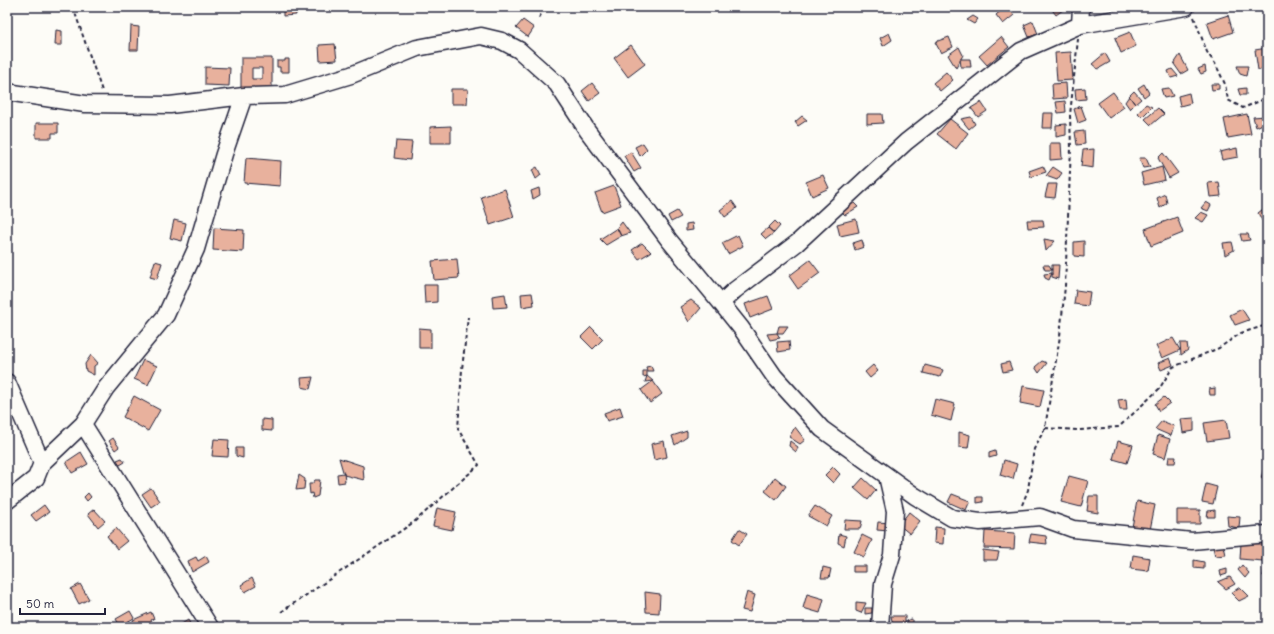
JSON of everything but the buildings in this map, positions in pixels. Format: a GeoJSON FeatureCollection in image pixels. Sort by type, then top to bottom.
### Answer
{"type":"FeatureCollection","features":[{"type":"Feature","properties":{"kind":"street"},"geometry":{"type":"LineString","coordinates":[[1080,25],[1081,7]]}},
{"type":"Feature","properties":{"kind":"street"},"geometry":{"type":"LineString","coordinates":[[721,302],[797,243],[906,142],[1021,51],[1080,25],[1189,10]]}},
{"type":"Feature","properties":{"kind":"street"},"geometry":{"type":"LineString","coordinates":[[7,92],[85,104],[170,105],[244,96],[286,95],[351,75],[417,48],[482,36],[502,41],[519,50],[557,84],[587,130],[669,240],[741,328],[774,376],[822,429],[914,496],[952,518],[980,522],[1040,517],[1073,529],[1192,541],[1267,534]]}},
{"type":"Feature","properties":{"kind":"street"},"geometry":{"type":"LineString","coordinates":[[7,501],[36,478],[42,463],[83,424],[106,388],[166,315],[196,249],[224,154],[244,96]]}},
{"type":"Feature","properties":{"kind":"street"},"geometry":{"type":"LineString","coordinates":[[7,382],[42,463]]}},
{"type":"Feature","properties":{"kind":"street"},"geometry":{"type":"LineString","coordinates":[[83,424],[210,627]]}},
{"type":"Feature","properties":{"kind":"street"},"geometry":{"type":"LineString","coordinates":[[880,627],[883,584],[892,555],[895,511],[887,476]]}},
{"type":"Feature","properties":{"kind":"path"},"geometry":{"type":"LineString","coordinates":[[73,7],[106,104]]}},
{"type":"Feature","properties":{"kind":"path"},"geometry":{"type":"LineString","coordinates":[[539,18],[545,7]]}},
{"type":"Feature","properties":{"kind":"path"},"geometry":{"type":"LineString","coordinates":[[1189,10],[1207,52],[1216,65],[1224,84],[1228,100],[1243,108],[1267,98]]}},
{"type":"Feature","properties":{"kind":"path"},"geometry":{"type":"LineString","coordinates":[[1018,519],[1028,490],[1034,449],[1045,428],[1060,336],[1065,286],[1071,148],[1070,115],[1080,25]]}},
{"type":"Feature","properties":{"kind":"path"},"geometry":{"type":"LineString","coordinates":[[281,612],[414,522],[479,465],[458,430],[462,369],[468,317]]}},
{"type":"Feature","properties":{"kind":"path"},"geometry":{"type":"LineString","coordinates":[[1045,428],[1079,430],[1119,427],[1159,389],[1173,367],[1219,348],[1241,333],[1267,325]]}}]}
